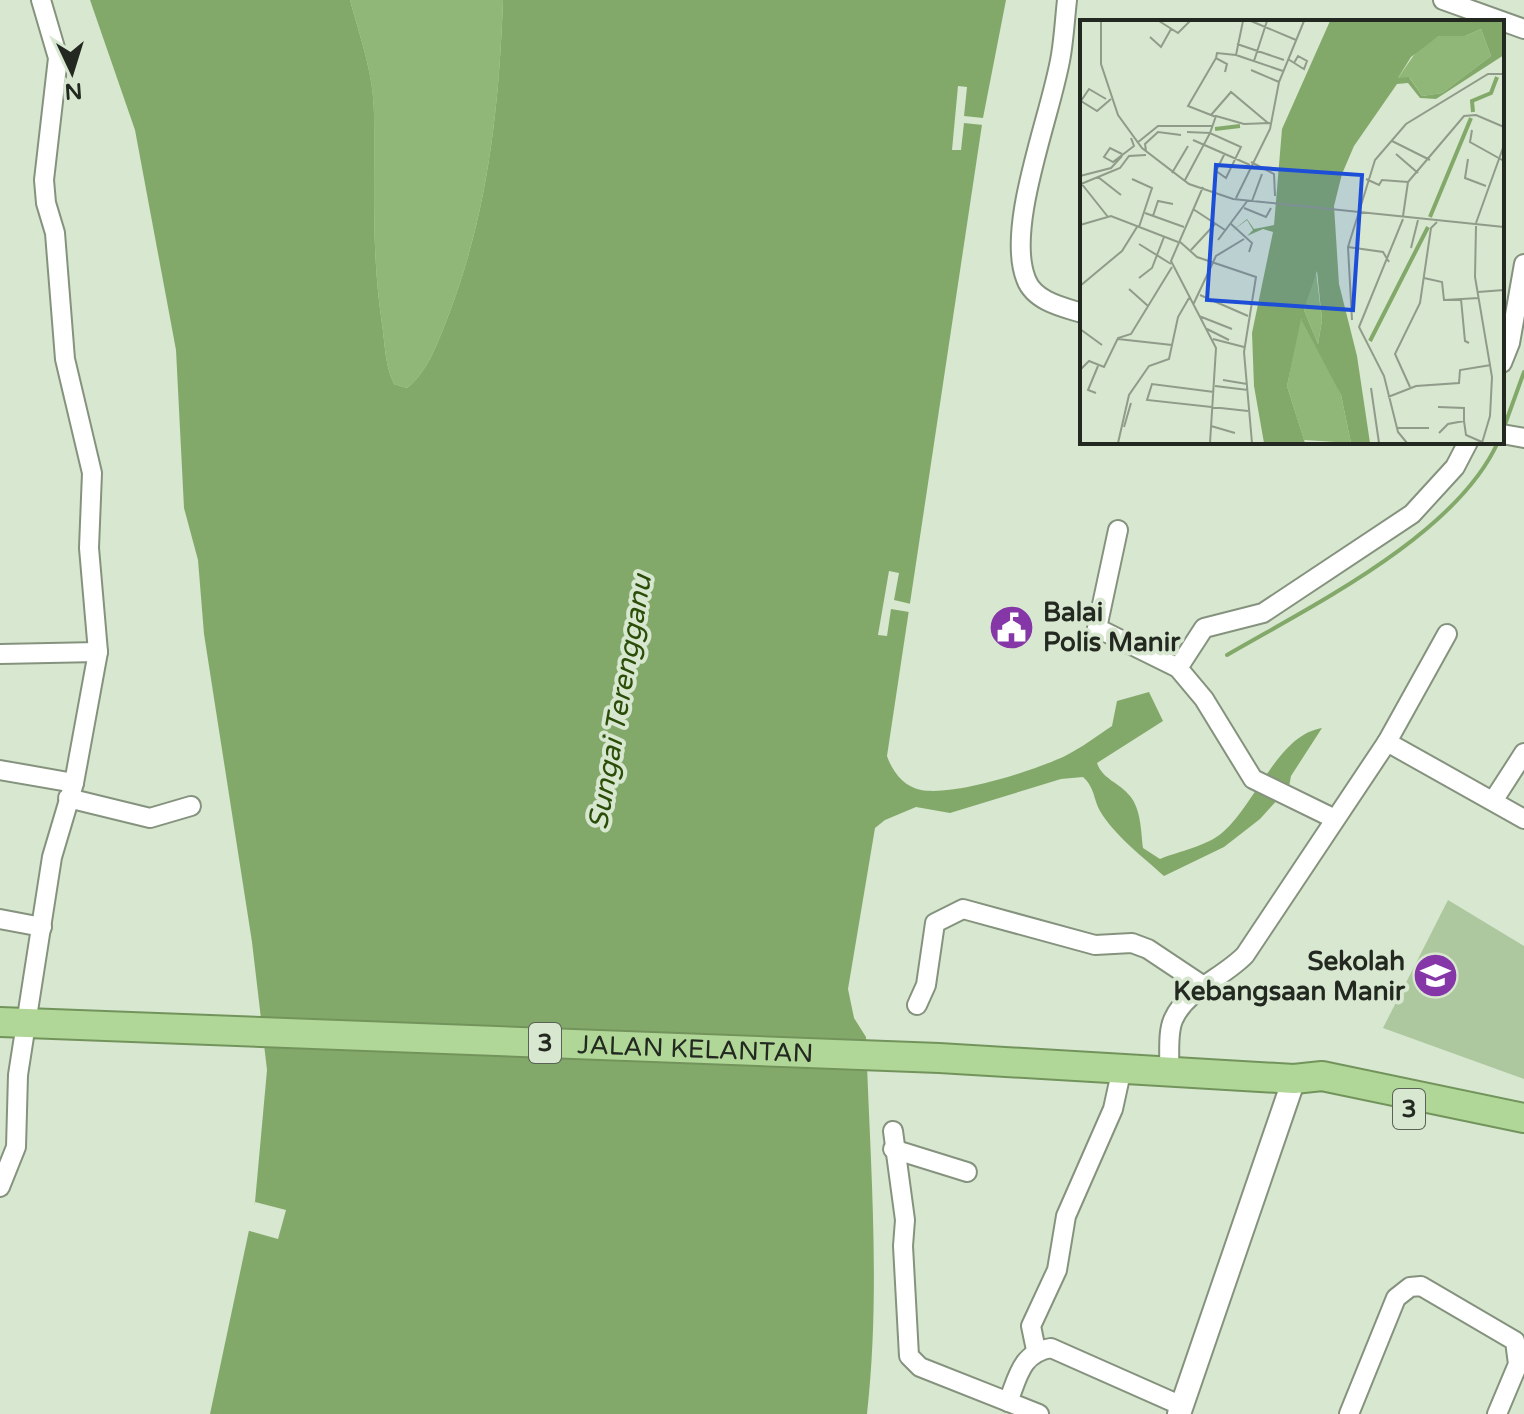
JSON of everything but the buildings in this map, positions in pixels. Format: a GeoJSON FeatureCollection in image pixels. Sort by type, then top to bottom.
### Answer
{"type":"FeatureCollection","features":[{"type":"Feature","properties":{"kind":"highway","name":"JALAN KELANTAN"},"geometry":{"type":"LineString","coordinates":[[13,1022],[939,1058],[1169,1069],[1294,1079],[1322,1076],[1517,1116]]}},
{"type":"Feature","properties":{"kind":"highway","name":"JALAN KELANTAN"},"geometry":{"type":"LineString","coordinates":[[1294,1079],[1318,1089],[1524,1136]]}},
{"type":"Feature","properties":{"kind":"street"},"geometry":{"type":"LineString","coordinates":[[0,1187],[16,1147],[18,1075],[13,1022],[42,927],[52,857],[71,790],[98,652],[89,548],[92,473],[65,359],[55,233],[46,203],[45,155],[58,58],[41,0]]}},
{"type":"Feature","properties":{"kind":"street"},"geometry":{"type":"LineString","coordinates":[[1067,0],[1061,56],[1025,202],[1022,262],[1032,290],[1061,307],[1080,312]]}},
{"type":"Feature","properties":{"kind":"street"},"geometry":{"type":"LineString","coordinates":[[1443,0],[1499,20]]}},
{"type":"Feature","properties":{"kind":"street"},"geometry":{"type":"LineString","coordinates":[[1504,22],[1524,29]]}},
{"type":"Feature","properties":{"kind":"street"},"geometry":{"type":"LineString","coordinates":[[1504,358],[1510,343],[1524,264]]}},
{"type":"Feature","properties":{"kind":"street"},"geometry":{"type":"LineString","coordinates":[[1178,668],[1204,628],[1263,613],[1412,514],[1455,467],[1467,444]]}},
{"type":"Feature","properties":{"kind":"street"},"geometry":{"type":"LineString","coordinates":[[1118,530],[1097,628],[1178,668],[1204,699],[1253,779],[1335,819]]}},
{"type":"Feature","properties":{"kind":"street"},"geometry":{"type":"LineString","coordinates":[[1169,1069],[1172,1020],[1186,1002],[1229,972],[1245,955],[1387,742],[1447,634]]}},
{"type":"Feature","properties":{"kind":"street"},"geometry":{"type":"LineString","coordinates":[[0,654],[98,652]]}},
{"type":"Feature","properties":{"kind":"street"},"geometry":{"type":"LineString","coordinates":[[1387,742],[1524,819]]}},
{"type":"Feature","properties":{"kind":"street"},"geometry":{"type":"LineString","coordinates":[[1493,801],[1524,753]]}},
{"type":"Feature","properties":{"kind":"street"},"geometry":{"type":"LineString","coordinates":[[0,770],[71,790],[150,818],[191,806]]}},
{"type":"Feature","properties":{"kind":"street"},"geometry":{"type":"LineString","coordinates":[[917,1005],[926,985],[935,923],[963,909],[1095,945],[1132,943],[1148,949],[1205,987]]}},
{"type":"Feature","properties":{"kind":"street"},"geometry":{"type":"LineString","coordinates":[[0,919],[42,927]]}},
{"type":"Feature","properties":{"kind":"street"},"geometry":{"type":"LineString","coordinates":[[1036,1350],[1031,1326],[1057,1270],[1066,1216],[1113,1109],[1122,1068]]}},
{"type":"Feature","properties":{"kind":"street"},"geometry":{"type":"LineString","coordinates":[[1008,1402],[1026,1359],[1036,1350],[1051,1348],[1180,1410],[1294,1079]]}},
{"type":"Feature","properties":{"kind":"street"},"geometry":{"type":"LineString","coordinates":[[967,1172],[893,1140],[905,1220],[903,1246],[909,1356],[920,1367],[1039,1414]]}},
{"type":"Feature","properties":{"kind":"street"},"geometry":{"type":"LineString","coordinates":[[1349,1414],[1396,1298],[1410,1287],[1421,1286],[1515,1341],[1518,1364],[1497,1414]]}},
{"type":"Feature","properties":{"kind":"shaded area"},"geometry":{"type":"Polygon","coordinates":[[[350,0],[503,0],[494,120],[473,237],[437,344],[421,373],[407,388],[394,384],[386,355],[375,244],[372,85],[350,0]]]}},
{"type":"Feature","properties":{"kind":"shaded area"},"geometry":{"type":"Polygon","coordinates":[[[1448,900],[1524,946],[1524,1079],[1383,1028],[1448,900]]]}},
{"type":"Feature","properties":{"kind":"water","name":"Sungai Terengganu"},"geometry":{"type":"Polygon","coordinates":[[[90,0],[350,0],[372,85],[375,244],[386,355],[394,384],[407,388],[421,373],[437,344],[473,237],[494,120],[503,0],[1006,0],[983,118],[887,756],[889,762],[904,782],[921,790],[953,789],[994,781],[1071,753],[1112,726],[1117,701],[1149,692],[1163,721],[1097,763],[1103,773],[1134,801],[1143,848],[1160,859],[1217,837],[1235,819],[1280,756],[1306,733],[1322,728],[1291,776],[1289,787],[1260,819],[1224,847],[1164,876],[1113,829],[1083,777],[1061,779],[950,813],[916,807],[885,820],[875,828],[848,989],[854,1018],[866,1037],[874,1273],[867,1414],[210,1414],[255,1202],[267,1070],[252,942],[204,634],[198,560],[184,508],[176,350],[135,130],[90,0]]]}},
{"type":"Feature","properties":{"kind":"pier"},"geometry":{"type":"Polygon","coordinates":[[[958,86],[967,87],[964,116],[983,118],[983,125],[964,123],[961,150],[952,150],[958,86]]]}},
{"type":"Feature","properties":{"kind":"pier"},"geometry":{"type":"Polygon","coordinates":[[[889,571],[899,573],[894,600],[911,604],[909,612],[891,609],[887,636],[878,635],[889,571]]]}},
{"type":"Feature","properties":{"kind":"pier"},"geometry":{"type":"Polygon","coordinates":[[[255,1202],[286,1210],[278,1239],[246,1230],[255,1202]]]}},
{"type":"Feature","properties":{"kind":"waterway"},"geometry":{"type":"LineString","coordinates":[[1504,427],[1524,372]]}},
{"type":"Feature","properties":{"kind":"waterway"},"geometry":{"type":"LineString","coordinates":[[1227,655],[1339,590],[1416,537],[1450,507],[1478,476],[1497,444]]}},
{"type":"Feature","properties":{"kind":"place","name":"Balai Polis Manir"},"geometry":{"type":"Point","coordinates":[1012,627]}},
{"type":"Feature","properties":{"kind":"place","name":"Sekolah Kebangsaan Manir"},"geometry":{"type":"Point","coordinates":[1436,976]}}]}
